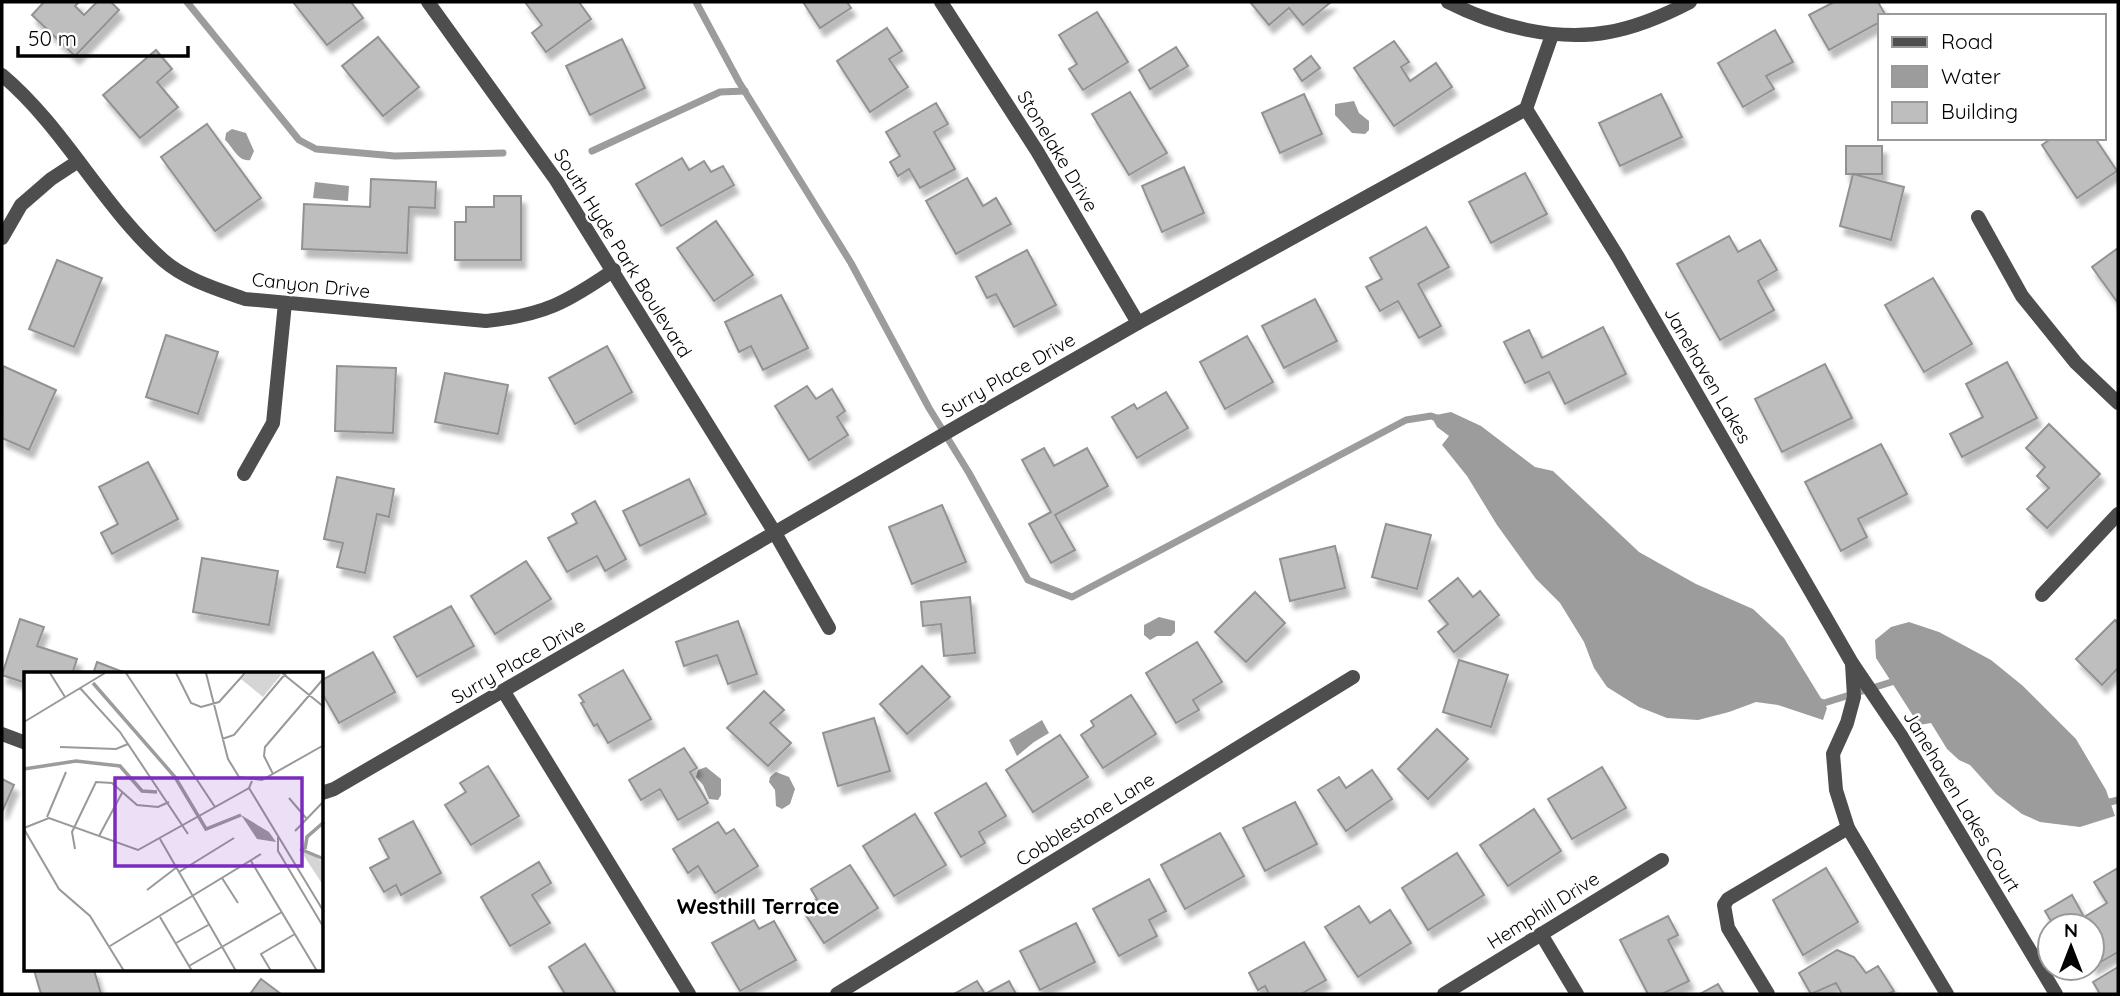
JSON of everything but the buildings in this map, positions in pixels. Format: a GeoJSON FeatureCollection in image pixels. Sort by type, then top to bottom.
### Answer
{"type":"FeatureCollection","features":[{"type":"Feature","properties":{"kind":"street","name":"South Hyde Park Boulevard"},"geometry":{"type":"LineString","coordinates":[[428,2],[556,180],[614,270],[775,533],[829,628]]}},
{"type":"Feature","properties":{"kind":"street","name":"Stonelake Drive"},"geometry":{"type":"LineString","coordinates":[[941,2],[1037,151],[1138,323]]}},
{"type":"Feature","properties":{"kind":"street"},"geometry":{"type":"LineString","coordinates":[[1448,2],[1475,16],[1552,35],[1609,32],[1665,15],[1690,2]]}},
{"type":"Feature","properties":{"kind":"street"},"geometry":{"type":"LineString","coordinates":[[1526,109],[1552,35]]}},
{"type":"Feature","properties":{"kind":"street","name":"Canyon Drive"},"geometry":{"type":"LineString","coordinates":[[2,75],[39,109],[77,162],[164,261],[192,279],[223,292],[245,299],[496,320],[542,311],[574,298],[614,270]]}},
{"type":"Feature","properties":{"kind":"street","name":"Surry Place Drive"},"geometry":{"type":"LineString","coordinates":[[324,792],[504,692],[1138,323],[1526,109]]}},
{"type":"Feature","properties":{"kind":"street","name":"Janehaven Lakes"},"geometry":{"type":"LineString","coordinates":[[1526,109],[1618,257],[1855,672],[1878,701]]}},
{"type":"Feature","properties":{"kind":"street"},"geometry":{"type":"LineString","coordinates":[[2,238],[21,205],[51,179],[77,162]]}},
{"type":"Feature","properties":{"kind":"street"},"geometry":{"type":"LineString","coordinates":[[1978,217],[2022,296],[2076,363],[2118,403]]}},
{"type":"Feature","properties":{"kind":"street"},"geometry":{"type":"LineString","coordinates":[[244,474],[273,423],[285,303]]}},
{"type":"Feature","properties":{"kind":"street"},"geometry":{"type":"LineString","coordinates":[[2042,595],[2118,514]]}},
{"type":"Feature","properties":{"kind":"street","name":"Janehaven Lakes"},"geometry":{"type":"LineString","coordinates":[[1848,828],[1836,790],[1833,754],[1847,723],[1854,697],[1855,672]]}},
{"type":"Feature","properties":{"kind":"street","name":"Cobblestone Lane"},"geometry":{"type":"LineString","coordinates":[[837,994],[1353,677]]}},
{"type":"Feature","properties":{"kind":"street"},"geometry":{"type":"LineString","coordinates":[[504,692],[688,994]]}},
{"type":"Feature","properties":{"kind":"street","name":"Janehaven Lakes Court"},"geometry":{"type":"LineString","coordinates":[[1878,701],[2056,994]]}},
{"type":"Feature","properties":{"kind":"street"},"geometry":{"type":"LineString","coordinates":[[2,734],[24,742]]}},
{"type":"Feature","properties":{"kind":"street"},"geometry":{"type":"LineString","coordinates":[[1768,994],[1728,928],[1724,905],[1728,899],[1848,828],[1947,994]]}},
{"type":"Feature","properties":{"kind":"street","name":"Hemphill Drive"},"geometry":{"type":"LineString","coordinates":[[1444,994],[1662,860]]}},
{"type":"Feature","properties":{"kind":"street"},"geometry":{"type":"LineString","coordinates":[[1541,934],[1577,994]]}},
{"type":"Feature","properties":{"kind":"water"},"geometry":{"type":"Polygon","coordinates":[[[1354,101],[1359,113],[1369,121],[1369,130],[1365,134],[1352,133],[1335,115],[1335,104],[1354,101]]]}},
{"type":"Feature","properties":{"kind":"water"},"geometry":{"type":"Polygon","coordinates":[[[232,129],[246,133],[254,151],[250,160],[242,159],[225,140],[226,133],[232,129]]]}},
{"type":"Feature","properties":{"kind":"water"},"geometry":{"type":"Polygon","coordinates":[[[315,182],[349,186],[348,201],[313,198],[315,182]]]}},
{"type":"Feature","properties":{"kind":"water"},"geometry":{"type":"Polygon","coordinates":[[[1451,412],[1481,426],[1535,467],[1553,471],[1639,552],[1696,584],[1753,609],[1784,638],[1827,708],[1823,720],[1778,705],[1756,702],[1698,720],[1667,718],[1639,707],[1607,687],[1560,603],[1536,579],[1497,525],[1467,476],[1442,445],[1449,436],[1437,427],[1431,416],[1451,412]]]}},
{"type":"Feature","properties":{"kind":"water"},"geometry":{"type":"Polygon","coordinates":[[[1159,617],[1175,621],[1175,632],[1171,636],[1157,636],[1150,640],[1144,635],[1144,625],[1159,617]]]}},
{"type":"Feature","properties":{"kind":"water"},"geometry":{"type":"Polygon","coordinates":[[[1909,622],[1939,632],[1991,660],[2023,686],[2076,739],[2106,790],[2115,816],[2080,827],[2040,822],[2022,814],[1996,794],[1970,765],[1959,760],[1947,749],[1931,723],[1919,725],[1876,658],[1875,640],[1891,627],[1909,622]]]}},
{"type":"Feature","properties":{"kind":"water"},"geometry":{"type":"Polygon","coordinates":[[[1042,720],[1049,733],[1017,756],[1009,740],[1042,720]]]}},
{"type":"Feature","properties":{"kind":"water"},"geometry":{"type":"Polygon","coordinates":[[[706,767],[721,779],[721,795],[718,800],[709,799],[696,777],[698,770],[706,767]]]}},
{"type":"Feature","properties":{"kind":"water"},"geometry":{"type":"Polygon","coordinates":[[[776,772],[789,777],[795,789],[790,804],[782,809],[776,806],[775,790],[769,782],[776,772]]]}},
{"type":"Feature","properties":{"kind":"waterway"},"geometry":{"type":"LineString","coordinates":[[187,2],[299,140],[316,149],[395,156],[503,153]]}},
{"type":"Feature","properties":{"kind":"waterway"},"geometry":{"type":"LineString","coordinates":[[696,2],[739,82],[851,263],[929,408],[969,473],[1028,580],[1072,597],[1406,420],[1431,416],[1440,419]]}},
{"type":"Feature","properties":{"kind":"waterway"},"geometry":{"type":"LineString","coordinates":[[592,151],[720,92],[745,91]]}},
{"type":"Feature","properties":{"kind":"waterway"},"geometry":{"type":"LineString","coordinates":[[1815,700],[1824,703],[1898,680]]}},
{"type":"Feature","properties":{"kind":"waterway"},"geometry":{"type":"LineString","coordinates":[[2103,800],[2118,800]]}},
{"type":"Feature","properties":{"kind":"district","name":"Westhill Terrace"},"geometry":{"type":"Point","coordinates":[758,906]}}]}
